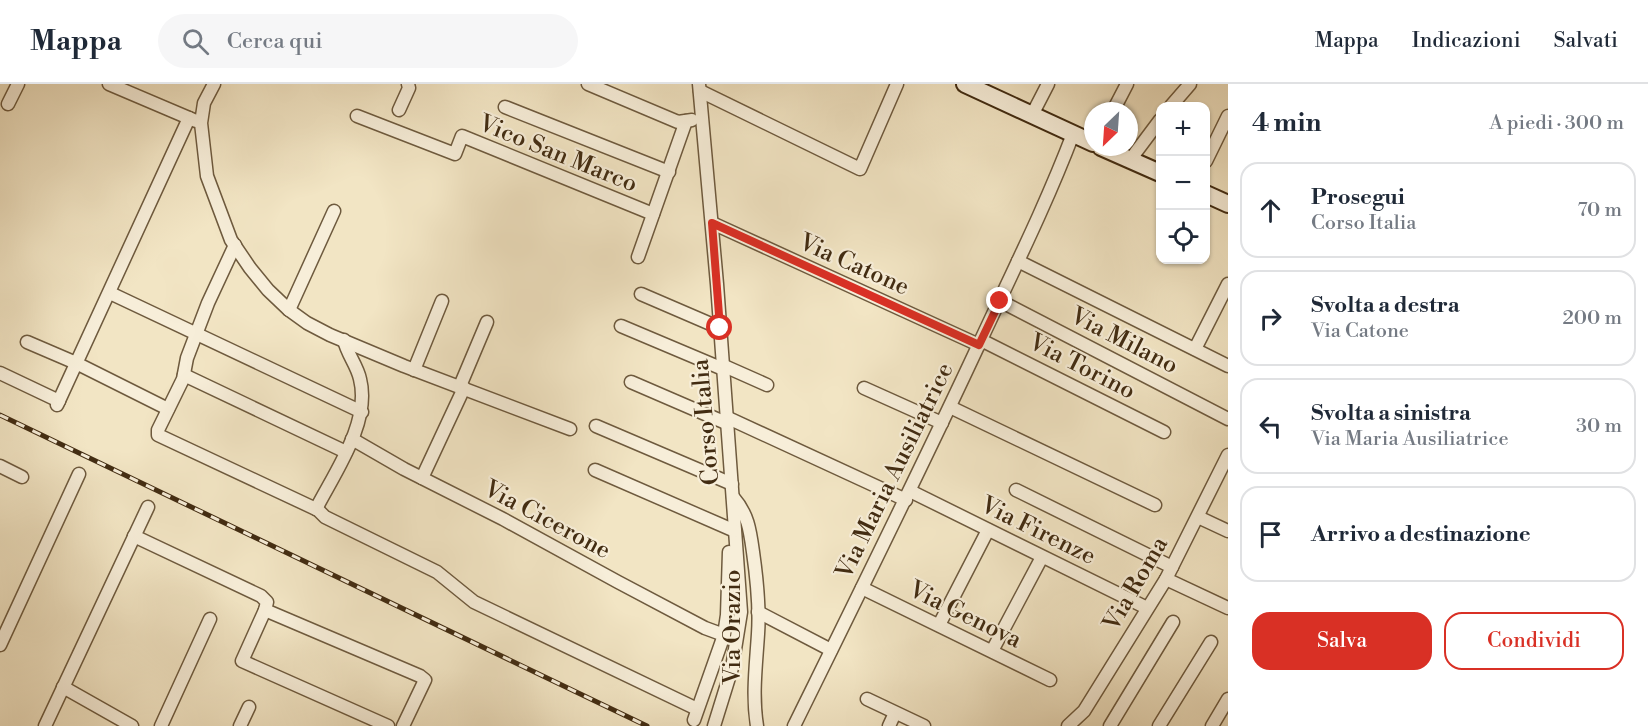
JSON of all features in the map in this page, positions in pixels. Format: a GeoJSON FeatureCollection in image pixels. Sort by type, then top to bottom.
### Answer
{"type":"FeatureCollection","features":[{"type":"Feature","properties":{"kind":"street"},"geometry":{"type":"LineString","coordinates":[[8,104],[18,84]]}},
{"type":"Feature","properties":{"kind":"street"},"geometry":{"type":"LineString","coordinates":[[109,84],[195,120]]}},
{"type":"Feature","properties":{"kind":"street"},"geometry":{"type":"LineString","coordinates":[[0,373],[58,403],[214,84]]}},
{"type":"Feature","properties":{"kind":"street"},"geometry":{"type":"LineString","coordinates":[[399,110],[409,88],[408,84]]}},
{"type":"Feature","properties":{"kind":"street"},"geometry":{"type":"LineString","coordinates":[[588,84],[678,122],[702,119]]}},
{"type":"Feature","properties":{"kind":"street"},"geometry":{"type":"LineString","coordinates":[[700,87],[860,169],[897,84]]}},
{"type":"Feature","properties":{"kind":"street"},"geometry":{"type":"LineString","coordinates":[[965,84],[1084,139]]}},
{"type":"Feature","properties":{"kind":"street"},"geometry":{"type":"LineString","coordinates":[[1032,115],[1048,84]]}},
{"type":"Feature","properties":{"kind":"street"},"geometry":{"type":"LineString","coordinates":[[1118,102],[1127,84]]}},
{"type":"Feature","properties":{"kind":"street"},"geometry":{"type":"LineString","coordinates":[[1174,102],[1190,84]]}},
{"type":"Feature","properties":{"kind":"street","name":"Corso Italia"},"geometry":{"type":"LineString","coordinates":[[700,87],[741,612],[732,668],[716,722]]}},
{"type":"Feature","properties":{"kind":"street"},"geometry":{"type":"LineString","coordinates":[[505,108],[669,172]]}},
{"type":"Feature","properties":{"kind":"street","name":"Vico San Marco"},"geometry":{"type":"LineString","coordinates":[[357,116],[455,154],[462,136],[653,214]]}},
{"type":"Feature","properties":{"kind":"street"},"geometry":{"type":"LineString","coordinates":[[1208,156],[1228,116]]}},
{"type":"Feature","properties":{"kind":"street"},"geometry":{"type":"LineString","coordinates":[[195,120],[207,177],[235,245],[262,283],[289,310],[307,323],[414,370],[570,429]]}},
{"type":"Feature","properties":{"kind":"street"},"geometry":{"type":"LineString","coordinates":[[638,257],[686,121]]}},
{"type":"Feature","properties":{"kind":"street"},"geometry":{"type":"LineString","coordinates":[[1130,160],[1156,126]]}},
{"type":"Feature","properties":{"kind":"street","name":"Via Maria Ausiliatrice"},"geometry":{"type":"LineString","coordinates":[[794,726],[908,496],[1000,301],[1054,186],[1073,134]]}},
{"type":"Feature","properties":{"kind":"street"},"geometry":{"type":"LineString","coordinates":[[1121,156],[1156,171]]}},
{"type":"Feature","properties":{"kind":"street"},"geometry":{"type":"LineString","coordinates":[[1210,196],[1228,204]]}},
{"type":"Feature","properties":{"kind":"street"},"geometry":{"type":"LineString","coordinates":[[289,310],[334,211]]}},
{"type":"Feature","properties":{"kind":"street","name":"Via Catone"},"geometry":{"type":"LineString","coordinates":[[712,223],[980,342]]}},
{"type":"Feature","properties":{"kind":"street"},"geometry":{"type":"LineString","coordinates":[[235,245],[219,277],[187,358],[184,375],[158,430],[158,435],[316,509],[325,517],[437,572],[474,602],[696,715],[724,635],[730,541],[736,533],[595,470]]}},
{"type":"Feature","properties":{"kind":"street"},"geometry":{"type":"LineString","coordinates":[[1018,261],[1228,366]]}},
{"type":"Feature","properties":{"kind":"street"},"geometry":{"type":"LineString","coordinates":[[1195,349],[1228,284]]}},
{"type":"Feature","properties":{"kind":"street"},"geometry":{"type":"LineString","coordinates":[[110,293],[362,412]]}},
{"type":"Feature","properties":{"kind":"street"},"geometry":{"type":"LineString","coordinates":[[641,294],[720,328]]}},
{"type":"Feature","properties":{"kind":"street"},"geometry":{"type":"LineString","coordinates":[[414,370],[442,301]]}},
{"type":"Feature","properties":{"kind":"street","name":"Via Milano"},"geometry":{"type":"LineString","coordinates":[[1000,301],[1228,419]]}},
{"type":"Feature","properties":{"kind":"street"},"geometry":{"type":"LineString","coordinates":[[422,478],[462,387],[487,322]]}},
{"type":"Feature","properties":{"kind":"street"},"geometry":{"type":"LineString","coordinates":[[621,326],[767,385]]}},
{"type":"Feature","properties":{"kind":"street"},"geometry":{"type":"LineString","coordinates":[[316,509],[352,439],[362,412],[360,379],[344,340]]}},
{"type":"Feature","properties":{"kind":"street"},"geometry":{"type":"LineString","coordinates":[[27,342],[76,363],[168,409]]}},
{"type":"Feature","properties":{"kind":"street","name":"Via Torino"},"geometry":{"type":"LineString","coordinates":[[980,342],[1164,432]]}},
{"type":"Feature","properties":{"kind":"street"},"geometry":{"type":"LineString","coordinates":[[184,375],[345,452]]}},
{"type":"Feature","properties":{"kind":"street","name":"Via Firenze"},"geometry":{"type":"LineString","coordinates":[[631,382],[988,530],[1147,608]]}},
{"type":"Feature","properties":{"kind":"street"},"geometry":{"type":"LineString","coordinates":[[864,388],[942,423]]}},
{"type":"Feature","properties":{"kind":"street"},"geometry":{"type":"LineString","coordinates":[[950,407],[1155,506]]}},
{"type":"Feature","properties":{"kind":"street"},"geometry":{"type":"LineString","coordinates":[[596,426],[732,484]]}},
{"type":"Feature","properties":{"kind":"street","name":"Via Cicerone"},"geometry":{"type":"LineString","coordinates":[[352,439],[404,469],[697,624],[724,635]]}},
{"type":"Feature","properties":{"kind":"street","name":"Via Roma"},"geometry":{"type":"LineString","coordinates":[[1068,726],[1084,711],[1169,573],[1228,455]]}},
{"type":"Feature","properties":{"kind":"street"},"geometry":{"type":"LineString","coordinates":[[0,466],[22,477]]}},
{"type":"Feature","properties":{"kind":"street"},"geometry":{"type":"LineString","coordinates":[[0,645],[80,474]]}},
{"type":"Feature","properties":{"kind":"street"},"geometry":{"type":"LineString","coordinates":[[1016,490],[1169,573],[1228,608]]}},
{"type":"Feature","properties":{"kind":"street","name":"Via Orazio"},"geometry":{"type":"LineString","coordinates":[[733,497],[743,508],[750,525],[759,591],[754,675],[754,707],[757,726]]}},
{"type":"Feature","properties":{"kind":"street"},"geometry":{"type":"LineString","coordinates":[[45,726],[148,507]]}},
{"type":"Feature","properties":{"kind":"street"},"geometry":{"type":"LineString","coordinates":[[1198,517],[1228,531]]}},
{"type":"Feature","properties":{"kind":"street"},"geometry":{"type":"LineString","coordinates":[[939,625],[988,530]]}},
{"type":"Feature","properties":{"kind":"street"},"geometry":{"type":"LineString","coordinates":[[134,536],[261,596],[266,606],[420,676],[425,680],[403,726]]}},
{"type":"Feature","properties":{"kind":"street"},"geometry":{"type":"LineString","coordinates":[[992,651],[1042,557]]}},
{"type":"Feature","properties":{"kind":"street","name":"Via Genova"},"geometry":{"type":"LineString","coordinates":[[862,588],[1050,680]]}},
{"type":"Feature","properties":{"kind":"street"},"geometry":{"type":"LineString","coordinates":[[266,606],[242,661],[388,726]]}},
{"type":"Feature","properties":{"kind":"street"},"geometry":{"type":"LineString","coordinates":[[758,612],[831,650]]}},
{"type":"Feature","properties":{"kind":"street"},"geometry":{"type":"LineString","coordinates":[[161,726],[210,619]]}},
{"type":"Feature","properties":{"kind":"street"},"geometry":{"type":"LineString","coordinates":[[1110,726],[1173,622]]}},
{"type":"Feature","properties":{"kind":"street"},"geometry":{"type":"LineString","coordinates":[[1159,726],[1211,642]]}},
{"type":"Feature","properties":{"kind":"street"},"geometry":{"type":"LineString","coordinates":[[63,687],[132,726]]}},
{"type":"Feature","properties":{"kind":"street"},"geometry":{"type":"LineString","coordinates":[[867,699],[924,726]]}},
{"type":"Feature","properties":{"kind":"street"},"geometry":{"type":"LineString","coordinates":[[1212,726],[1228,699]]}},
{"type":"Feature","properties":{"kind":"street"},"geometry":{"type":"LineString","coordinates":[[240,726],[249,707]]}},
{"type":"Feature","properties":{"kind":"street"},"geometry":{"type":"LineString","coordinates":[[889,726],[896,713]]}},
{"type":"Feature","properties":{"kind":"railway"},"geometry":{"type":"LineString","coordinates":[[0,415],[647,726]]}},
{"type":"Feature","properties":{"kind":"route"},"geometry":{"type":"LineString","coordinates":[[720,328],[712,223],[979,345],[1000,301]]}}]}
